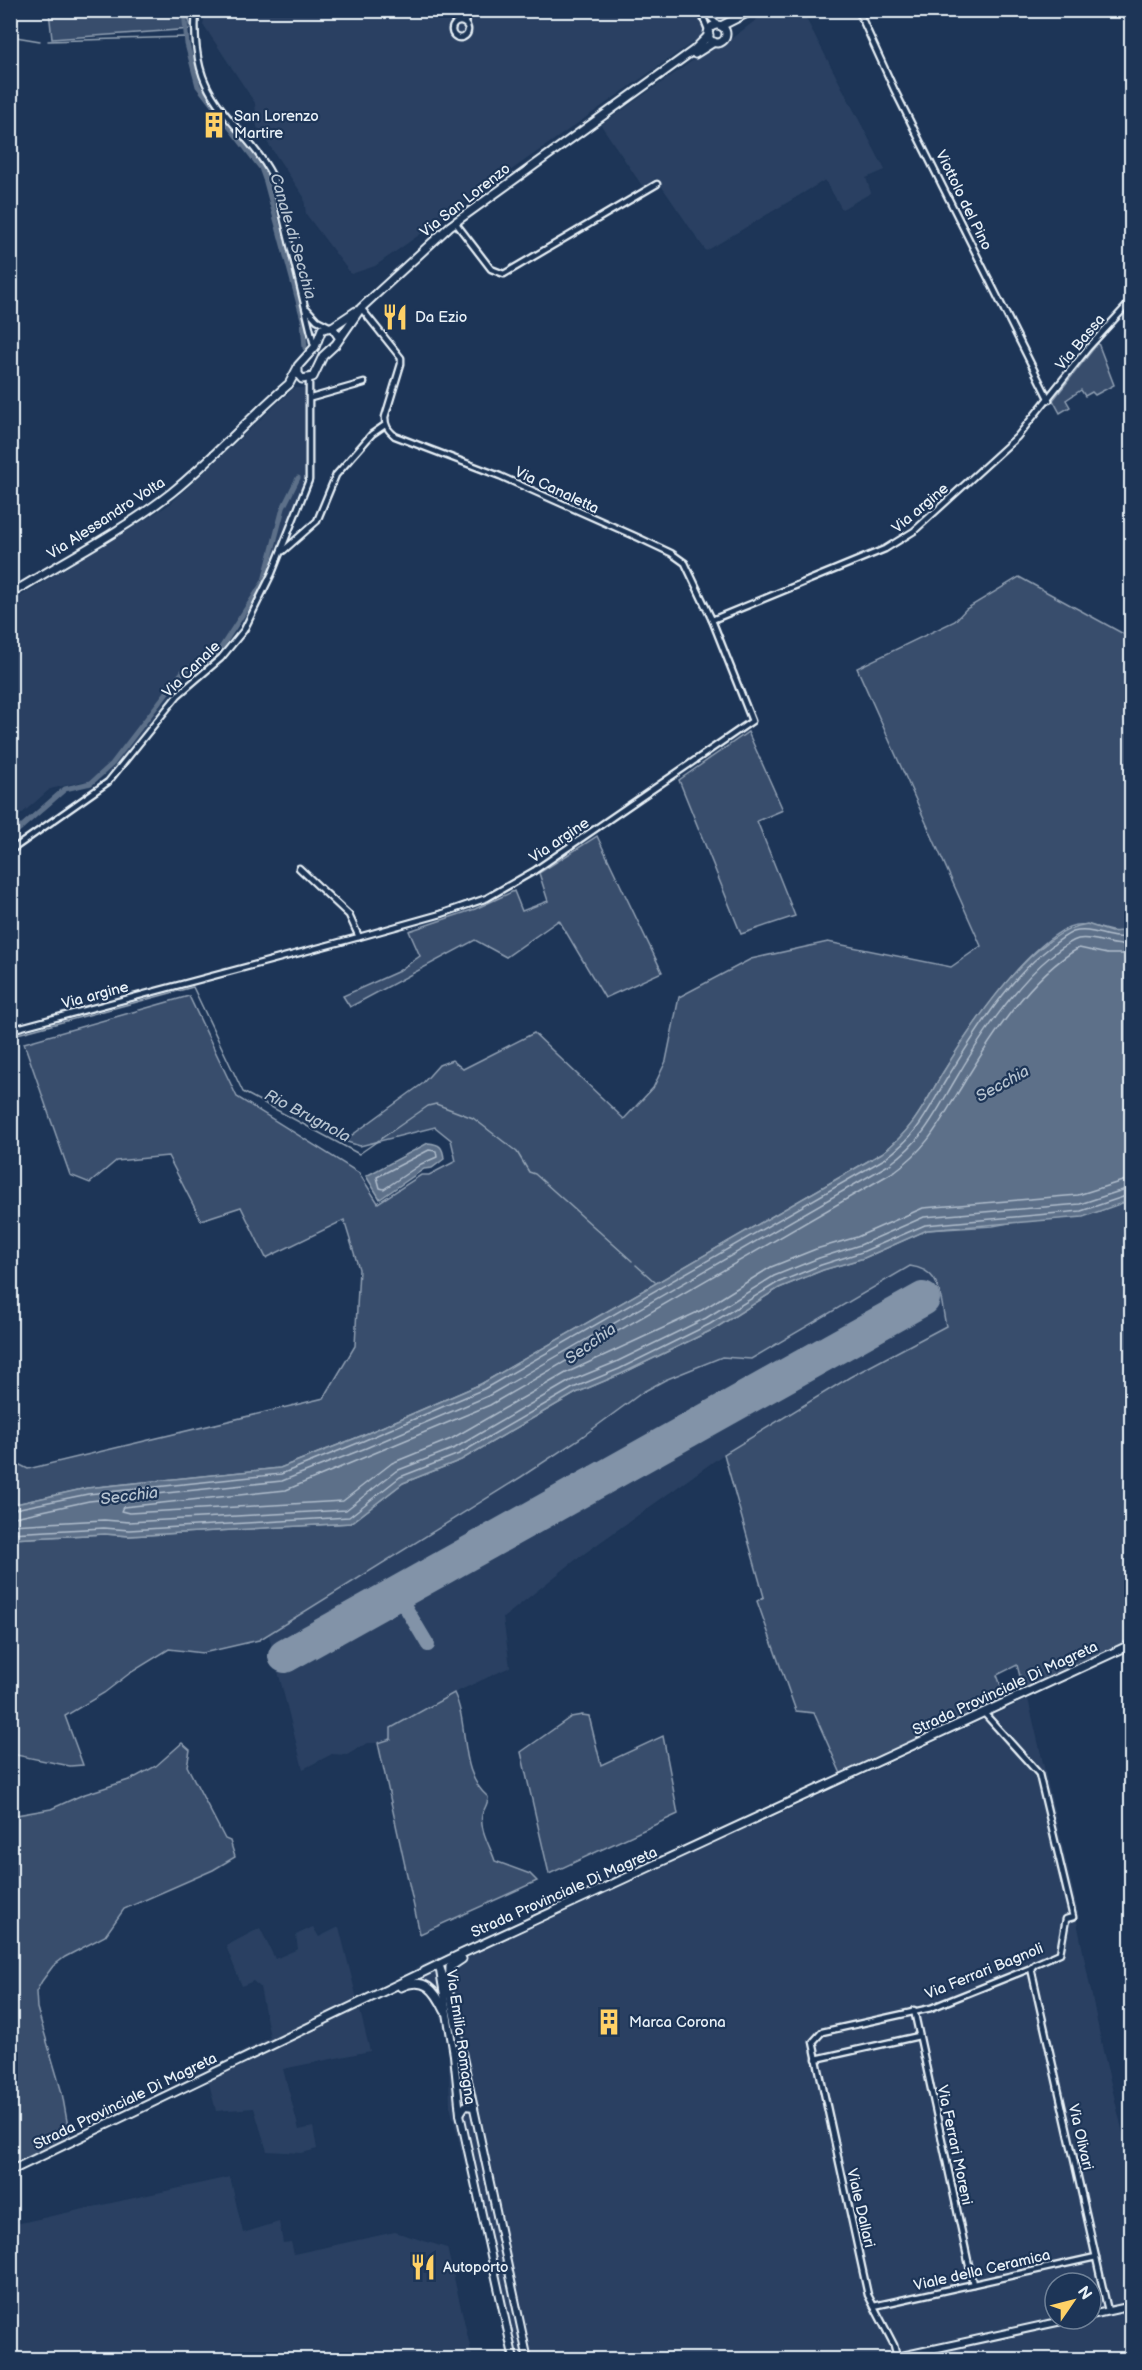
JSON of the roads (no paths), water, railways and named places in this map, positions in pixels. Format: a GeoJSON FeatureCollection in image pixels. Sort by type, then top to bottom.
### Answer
{"type":"FeatureCollection","features":[{"type":"Feature","properties":{"kind":"main road"},"geometry":{"type":"LineString","coordinates":[[744,17],[711,28],[709,34],[714,42],[721,42],[753,10]]}},
{"type":"Feature","properties":{"kind":"main road"},"geometry":{"type":"LineString","coordinates":[[719,26],[726,35]]}},
{"type":"Feature","properties":{"kind":"main road","name":"Via San Lorenzo"},"geometry":{"type":"LineString","coordinates":[[361,308],[455,222],[694,50],[709,34]]}},
{"type":"Feature","properties":{"kind":"main road","name":"Via San Lorenzo"},"geometry":{"type":"LineString","coordinates":[[594,123],[714,42]]}},
{"type":"Feature","properties":{"kind":"main road"},"geometry":{"type":"LineString","coordinates":[[289,384],[297,369],[314,350],[322,329],[330,327],[361,308]]}},
{"type":"Feature","properties":{"kind":"main road"},"geometry":{"type":"LineString","coordinates":[[289,384],[315,375],[323,356],[361,308]]}},
{"type":"Feature","properties":{"kind":"main road"},"geometry":{"type":"LineString","coordinates":[[330,327],[339,337]]}},
{"type":"Feature","properties":{"kind":"main road"},"geometry":{"type":"LineString","coordinates":[[297,369],[306,379]]}},
{"type":"Feature","properties":{"kind":"main road","name":"Via Alessandro Volta"},"geometry":{"type":"LineString","coordinates":[[10,594],[165,498],[215,456],[289,384]]}},
{"type":"Feature","properties":{"kind":"main road","name":"Strada Provinciale Di Magreta"},"geometry":{"type":"LineString","coordinates":[[10,2171],[439,1964],[1131,1644]]}},
{"type":"Feature","properties":{"kind":"main road"},"geometry":{"type":"LineString","coordinates":[[449,1992],[452,1964],[492,1945],[494,1939]]}},
{"type":"Feature","properties":{"kind":"main road"},"geometry":{"type":"LineString","coordinates":[[371,1997],[382,1996],[409,1984],[425,1983],[437,1995],[445,2011]]}},
{"type":"Feature","properties":{"kind":"street"},"geometry":{"type":"LineString","coordinates":[[196,10],[202,76],[212,96],[270,171],[307,309],[314,350]]}},
{"type":"Feature","properties":{"kind":"street"},"geometry":{"type":"LineString","coordinates":[[464,23],[472,10]]}},
{"type":"Feature","properties":{"kind":"street"},"geometry":{"type":"LineString","coordinates":[[702,10],[719,26]]}},
{"type":"Feature","properties":{"kind":"street"},"geometry":{"type":"LineString","coordinates":[[702,10],[709,34]]}},
{"type":"Feature","properties":{"kind":"street","name":"Viottolo del Pino"},"geometry":{"type":"LineString","coordinates":[[858,10],[1049,400]]}},
{"type":"Feature","properties":{"kind":"street"},"geometry":{"type":"LineString","coordinates":[[455,222],[491,269],[504,274],[657,184]]}},
{"type":"Feature","properties":{"kind":"street","name":"Via Bassa"},"geometry":{"type":"LineString","coordinates":[[1049,400],[1088,348],[1131,300]]}},
{"type":"Feature","properties":{"kind":"street"},"geometry":{"type":"LineString","coordinates":[[280,552],[317,521],[336,475],[372,434],[385,425],[386,410],[402,361],[361,308]]}},
{"type":"Feature","properties":{"kind":"street"},"geometry":{"type":"LineString","coordinates":[[307,309],[317,320],[330,327]]}},
{"type":"Feature","properties":{"kind":"street","name":"Via Canale"},"geometry":{"type":"LineString","coordinates":[[10,851],[108,782],[178,695],[230,649],[253,612],[309,480],[311,398],[306,379]]}},
{"type":"Feature","properties":{"kind":"street"},"geometry":{"type":"LineString","coordinates":[[311,398],[364,383]]}},
{"type":"Feature","properties":{"kind":"street","name":"Via argine"},"geometry":{"type":"LineString","coordinates":[[712,620],[874,554],[902,540],[1010,444],[1049,400]]}},
{"type":"Feature","properties":{"kind":"street","name":"Via Canaletta"},"geometry":{"type":"LineString","coordinates":[[385,425],[394,436],[500,476],[671,553],[685,563],[712,620],[752,722]]}},
{"type":"Feature","properties":{"kind":"street","name":"Via argine"},"geometry":{"type":"LineString","coordinates":[[10,1030],[359,937],[441,914],[487,898],[534,871],[752,722]]}},
{"type":"Feature","properties":{"kind":"street"},"geometry":{"type":"LineString","coordinates":[[298,868],[349,915],[359,937]]}},
{"type":"Feature","properties":{"kind":"street","name":"Via Ferrari Bagnoli"},"geometry":{"type":"LineString","coordinates":[[816,2059],[813,2042],[818,2034],[948,2002],[1031,1968],[1060,1953],[1066,1919],[1073,1917],[1039,1774],[984,1713]]}},
{"type":"Feature","properties":{"kind":"street","name":"Via Emilia Romagna"},"geometry":{"type":"LineString","coordinates":[[439,1964],[449,1992],[528,2360]]}},
{"type":"Feature","properties":{"kind":"street","name":"Via Emilia Romagna"},"geometry":{"type":"LineString","coordinates":[[439,1964],[454,2055],[460,2114],[514,2360]]}},
{"type":"Feature","properties":{"kind":"street","name":"Via Olivari"},"geometry":{"type":"LineString","coordinates":[[1031,1968],[1108,2311]]}},
{"type":"Feature","properties":{"kind":"street","name":"Via Ferrari Moreni"},"geometry":{"type":"LineString","coordinates":[[914,2010],[973,2284]]}},
{"type":"Feature","properties":{"kind":"street"},"geometry":{"type":"LineString","coordinates":[[816,2059],[919,2036]]}},
{"type":"Feature","properties":{"kind":"street","name":"Viale Dallari"},"geometry":{"type":"LineString","coordinates":[[816,2059],[868,2295],[894,2345],[897,2356]]}},
{"type":"Feature","properties":{"kind":"street","name":"Via Emilia Romagna"},"geometry":{"type":"LineString","coordinates":[[460,2114],[465,2106],[474,2107]]}},
{"type":"Feature","properties":{"kind":"street","name":"Viale della Ceramica"},"geometry":{"type":"LineString","coordinates":[[874,2307],[1096,2257]]}},
{"type":"Feature","properties":{"kind":"street"},"geometry":{"type":"LineString","coordinates":[[1103,2312],[1131,2306]]}},
{"type":"Feature","properties":{"kind":"street"},"geometry":{"type":"LineString","coordinates":[[883,2360],[1043,2325]]}},
{"type":"Feature","properties":{"kind":"street"},"geometry":{"type":"LineString","coordinates":[[933,2348],[936,2360]]}},
{"type":"Feature","properties":{"kind":"water","name":"Secchia"},"geometry":{"type":"Polygon","coordinates":[[[1087,924],[1111,932],[1131,930],[1131,1200],[1083,1217],[927,1230],[864,1258],[823,1270],[779,1288],[714,1329],[576,1393],[461,1460],[403,1483],[351,1523],[129,1536],[105,1534],[11,1539],[11,1505],[87,1488],[280,1468],[481,1384],[882,1153],[909,1127],[969,1032],[1004,985],[1045,944],[1066,931],[1087,924]]]}},
{"type":"Feature","properties":{"kind":"water"},"geometry":{"type":"Polygon","coordinates":[[[428,1143],[440,1147],[444,1159],[432,1168],[424,1169],[380,1199],[366,1176],[428,1143]]]}},
{"type":"Feature","properties":{"kind":"waterway","name":"Canale di Secchia"},"geometry":{"type":"LineString","coordinates":[[184,10],[187,44],[198,86],[261,168],[303,319],[305,348]]}},
{"type":"Feature","properties":{"kind":"waterway"},"geometry":{"type":"LineString","coordinates":[[10,36],[40,41]]}},
{"type":"Feature","properties":{"kind":"waterway"},"geometry":{"type":"LineString","coordinates":[[48,41],[186,37]]}},
{"type":"Feature","properties":{"kind":"waterway","name":"Canale di Secchia"},"geometry":{"type":"LineString","coordinates":[[10,837],[65,789],[91,783],[112,764],[184,670],[209,662],[217,654],[264,581],[283,508],[298,478]]}},
{"type":"Feature","properties":{"kind":"waterway","name":"Rio Brugnola"},"geometry":{"type":"LineString","coordinates":[[10,1036],[193,987],[243,1092],[359,1154],[428,1106],[436,1104],[473,1118],[517,1152],[529,1172],[535,1174],[632,1261]]}},
{"type":"Feature","properties":{"kind":"waterway","name":"Rio Brugnola"},"geometry":{"type":"LineString","coordinates":[[636,1265],[655,1282]]}},
{"type":"Feature","properties":{"kind":"place","name":"San Lorenzo Martire"},"geometry":{"type":"Point","coordinates":[214,125]}},
{"type":"Feature","properties":{"kind":"place","name":"Da Ezio"},"geometry":{"type":"Point","coordinates":[395,317]}},
{"type":"Feature","properties":{"kind":"place","name":"Marca Corona"},"geometry":{"type":"Point","coordinates":[609,2022]}},
{"type":"Feature","properties":{"kind":"place","name":"Autoporto"},"geometry":{"type":"Point","coordinates":[423,2267]}}]}
